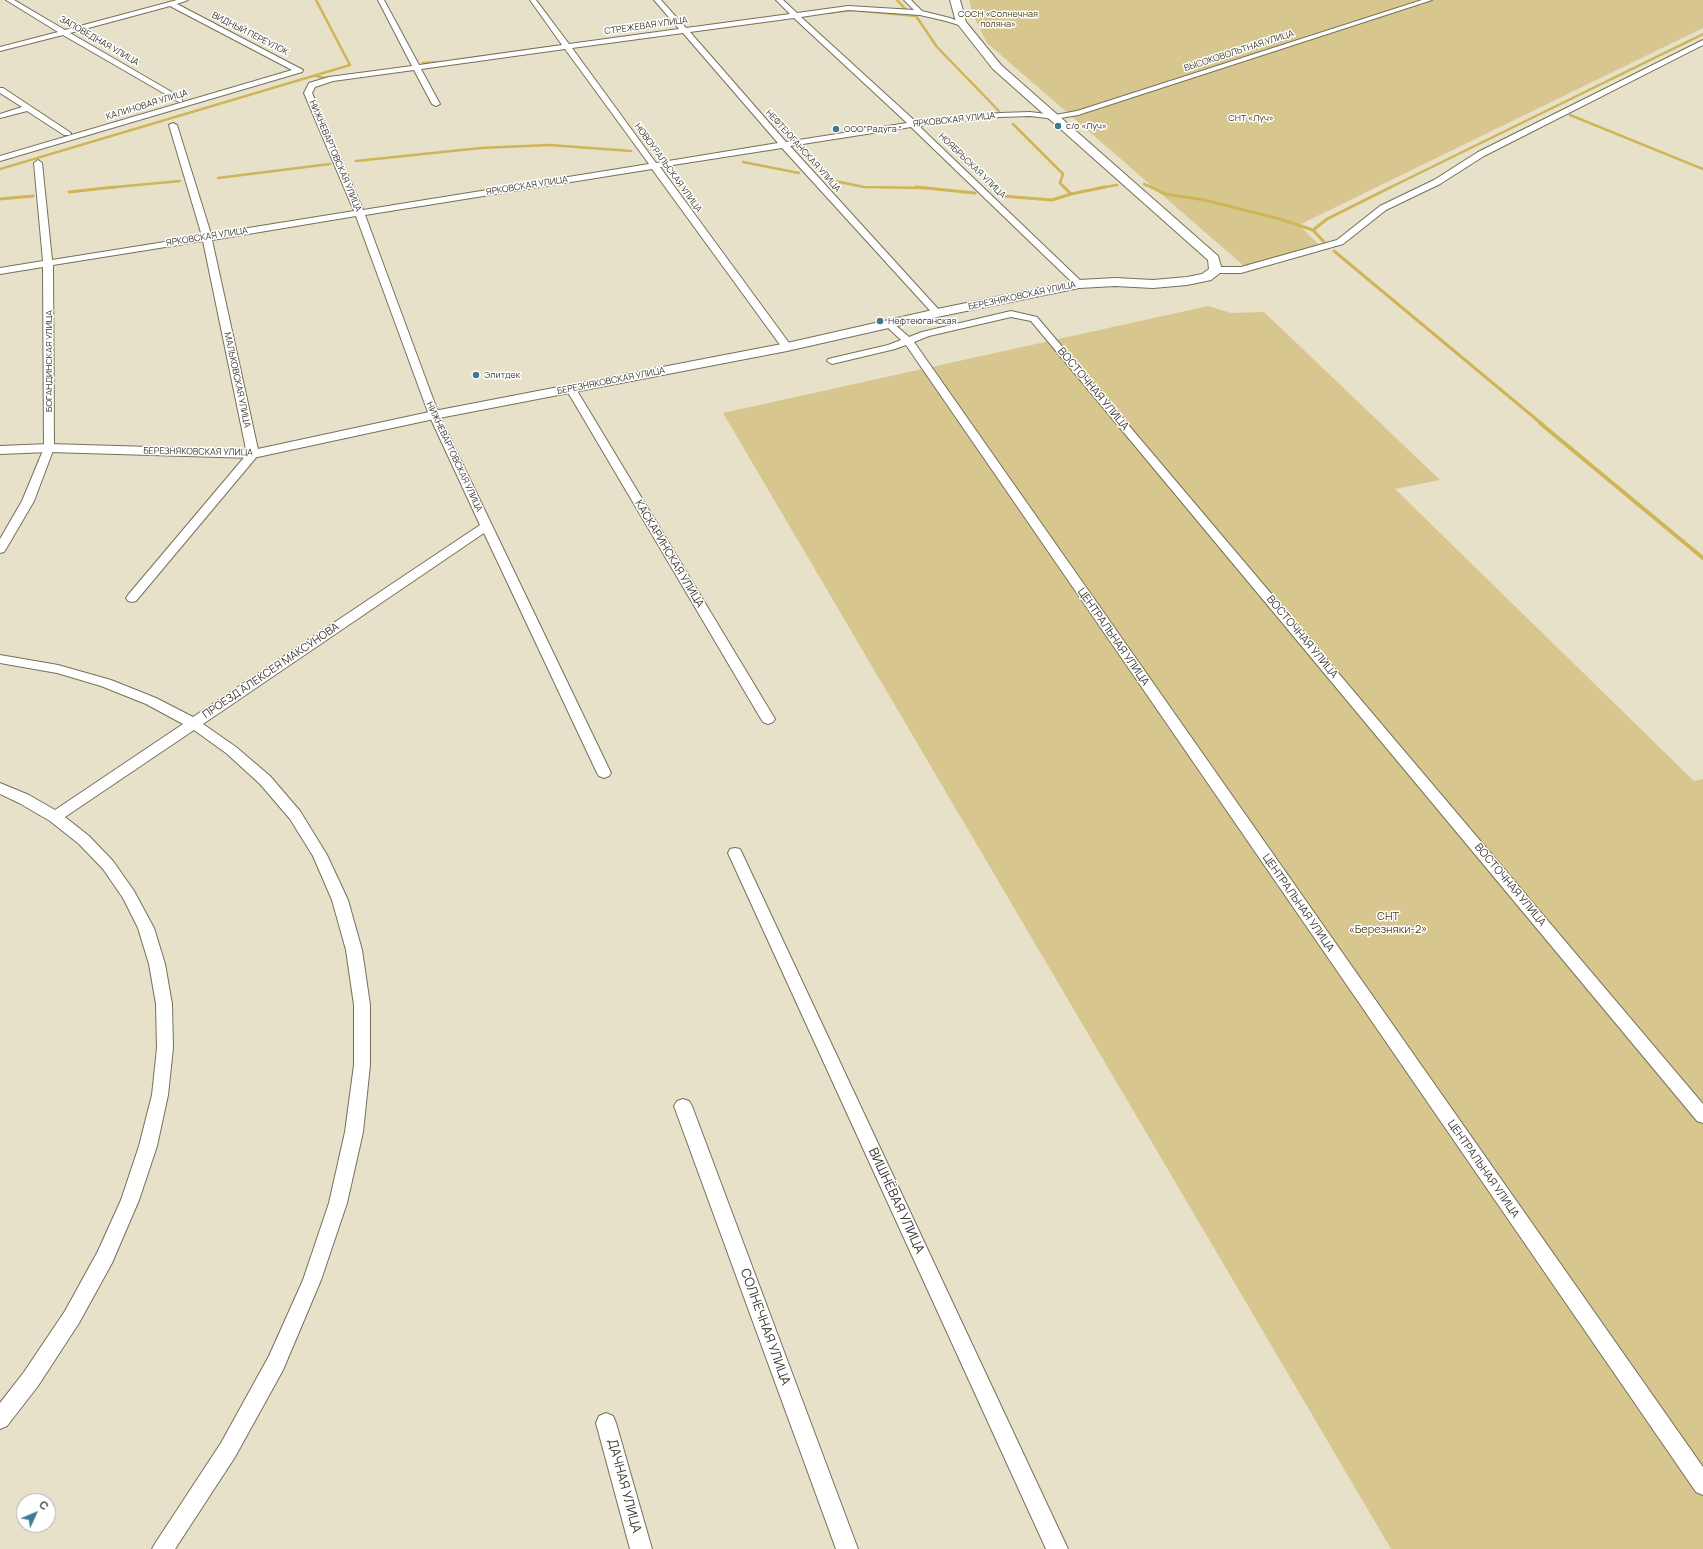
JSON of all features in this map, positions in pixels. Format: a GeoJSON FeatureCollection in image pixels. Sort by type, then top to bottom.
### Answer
{"type":"FeatureCollection","features":[{"type":"Feature","properties":{"kind":"street"},"geometry":{"type":"LineString","coordinates":[[11,1],[23,0]]}},
{"type":"Feature","properties":{"kind":"street"},"geometry":{"type":"LineString","coordinates":[[0,49],[184,0]]}},
{"type":"Feature","properties":{"kind":"street"},"geometry":{"type":"LineString","coordinates":[[381,0],[436,104]]}},
{"type":"Feature","properties":{"kind":"street","name":"НОВОУРАЛЬСКАЯ УЛИЦА"},"geometry":{"type":"LineString","coordinates":[[533,0],[787,348]]}},
{"type":"Feature","properties":{"kind":"street","name":"НЕФТЕЮГАНСКАЯ УЛИЦА"},"geometry":{"type":"LineString","coordinates":[[657,0],[784,145],[937,313]]}},
{"type":"Feature","properties":{"kind":"street","name":"НОЯБРЬСКАЯ УЛИЦА"},"geometry":{"type":"LineString","coordinates":[[779,0],[913,124],[1079,284]]}},
{"type":"Feature","properties":{"kind":"street"},"geometry":{"type":"LineString","coordinates":[[907,0],[920,13]]}},
{"type":"Feature","properties":{"kind":"street"},"geometry":{"type":"LineString","coordinates":[[955,0],[962,24],[997,67],[1214,259],[1216,270],[1241,270],[1340,242],[1383,208],[1438,182],[1488,151],[1703,42]]}},
{"type":"Feature","properties":{"kind":"street","name":"ВЫСОКОВОЛЬТНАЯ УЛИЦА"},"geometry":{"type":"LineString","coordinates":[[1055,117],[1106,106],[1429,0]]}},
{"type":"Feature","properties":{"kind":"street","name":"ЗАПОВЕДНАЯ УЛИЦА"},"geometry":{"type":"LineString","coordinates":[[11,1],[179,100]]}},
{"type":"Feature","properties":{"kind":"street","name":"ВИДНЫЙ ПЕРЕУЛОК"},"geometry":{"type":"LineString","coordinates":[[171,4],[299,70]]}},
{"type":"Feature","properties":{"kind":"street","name":"СТРЕЖЕВАЯ УЛИЦА"},"geometry":{"type":"LineString","coordinates":[[332,79],[794,14],[848,8],[920,13],[948,18],[962,24]]}},
{"type":"Feature","properties":{"kind":"street","name":"КАЛИНОВАЯ УЛИЦА"},"geometry":{"type":"LineString","coordinates":[[0,159],[299,70]]}},
{"type":"Feature","properties":{"kind":"street","name":"НИЖНЕВАРТОВСКАЯ УЛИЦА"},"geometry":{"type":"LineString","coordinates":[[332,79],[312,85],[308,94],[359,212],[434,415],[604,773]]}},
{"type":"Feature","properties":{"kind":"street"},"geometry":{"type":"LineString","coordinates":[[0,90],[67,133]]}},
{"type":"Feature","properties":{"kind":"street"},"geometry":{"type":"LineString","coordinates":[[0,116],[28,108]]}},
{"type":"Feature","properties":{"kind":"street","name":"ЯРКОВСКАЯ УЛИЦА"},"geometry":{"type":"LineString","coordinates":[[0,271],[913,124],[1000,115],[1030,114],[1055,117]]}},
{"type":"Feature","properties":{"kind":"street","name":"МАЛЬКОВСКАЯ УЛИЦА"},"geometry":{"type":"LineString","coordinates":[[173,125],[207,238],[253,454]]}},
{"type":"Feature","properties":{"kind":"street","name":"БОГАНДИНСКАЯ УЛИЦА"},"geometry":{"type":"LineString","coordinates":[[0,549],[28,500],[49,448],[48,263],[38,163]]}},
{"type":"Feature","properties":{"kind":"street","name":"БЕРЕЗНЯКОВСКАЯ УЛИЦА"},"geometry":{"type":"LineString","coordinates":[[0,450],[49,448],[253,454],[434,415],[787,348],[937,313],[1079,284],[1115,282],[1153,284],[1187,281],[1206,277],[1216,270]]}},
{"type":"Feature","properties":{"kind":"street","name":"ВОСТОЧНАЯ УЛИЦА"},"geometry":{"type":"LineString","coordinates":[[832,360],[891,347],[926,334],[1011,314],[1034,318],[1703,1116]]}},
{"type":"Feature","properties":{"kind":"street","name":"ЦЕНТРАЛЬНАЯ УЛИЦА"},"geometry":{"type":"LineString","coordinates":[[889,324],[908,341],[1703,1485]]}},
{"type":"Feature","properties":{"kind":"street","name":"КАСКАРИНСКАЯ УЛИЦА"},"geometry":{"type":"LineString","coordinates":[[571,389],[768,719]]}},
{"type":"Feature","properties":{"kind":"street"},"geometry":{"type":"LineString","coordinates":[[132,598],[253,454]]}},
{"type":"Feature","properties":{"kind":"street","name":"ПРОЕЗД АЛЕКСЕЯ МАКСУНОВА"},"geometry":{"type":"LineString","coordinates":[[55,818],[486,526]]}},
{"type":"Feature","properties":{"kind":"street"},"geometry":{"type":"LineString","coordinates":[[0,658],[58,669],[106,683],[151,701],[193,724],[231,750],[265,780],[295,815],[320,855],[340,900],[354,950],[362,1005],[362,1065],[354,1132],[338,1203],[312,1280],[276,1363],[228,1450],[163,1549]]}},
{"type":"Feature","properties":{"kind":"street"},"geometry":{"type":"LineString","coordinates":[[0,788],[24,799],[55,818],[84,840],[108,866],[129,895],[146,928],[157,964],[164,1004],[165,1048],[160,1095],[148,1146],[130,1200],[105,1257],[72,1317],[31,1379],[0,1419]]}},
{"type":"Feature","properties":{"kind":"street","name":"ВИШНЁВАЯ УЛИЦА"},"geometry":{"type":"LineString","coordinates":[[735,853],[1057,1549]]}},
{"type":"Feature","properties":{"kind":"street","name":"СОЛНЕЧНАЯ УЛИЦА"},"geometry":{"type":"LineString","coordinates":[[683,1106],[847,1549]]}},
{"type":"Feature","properties":{"kind":"street","name":"ДАЧНАЯ УЛИЦА"},"geometry":{"type":"LineString","coordinates":[[606,1423],[641,1549]]}},
{"type":"Feature","properties":{"kind":"green space","name":"СНТ «Луч»"},"geometry":{"type":"Polygon","coordinates":[[[969,0],[1703,0],[1703,28],[1299,225],[1319,245],[1244,266],[987,43],[973,15],[969,0]]]}},
{"type":"Feature","properties":{"kind":"green space","name":"СНТ «Березняки-2»"},"geometry":{"type":"Polygon","coordinates":[[[1208,306],[1231,313],[1264,312],[1440,480],[1395,489],[1694,781],[1703,779],[1703,1549],[1391,1549],[723,413],[1208,306]]]}},
{"type":"Feature","properties":{"kind":"waterway"},"geometry":{"type":"LineString","coordinates":[[0,169],[350,65],[316,0]]}},
{"type":"Feature","properties":{"kind":"waterway"},"geometry":{"type":"LineString","coordinates":[[897,0],[907,11]]}},
{"type":"Feature","properties":{"kind":"waterway"},"geometry":{"type":"LineString","coordinates":[[827,13],[852,10],[916,16],[937,47],[999,111]]}},
{"type":"Feature","properties":{"kind":"waterway"},"geometry":{"type":"LineString","coordinates":[[1389,188],[1703,34]]}},
{"type":"Feature","properties":{"kind":"waterway"},"geometry":{"type":"LineString","coordinates":[[455,60],[557,46]]}},
{"type":"Feature","properties":{"kind":"waterway"},"geometry":{"type":"LineString","coordinates":[[423,63],[441,62]]}},
{"type":"Feature","properties":{"kind":"waterway"},"geometry":{"type":"LineString","coordinates":[[316,76],[324,78],[332,77]]}},
{"type":"Feature","properties":{"kind":"waterway"},"geometry":{"type":"LineString","coordinates":[[1570,115],[1703,169]]}},
{"type":"Feature","properties":{"kind":"waterway"},"geometry":{"type":"LineString","coordinates":[[1013,124],[1063,174],[1060,183],[1071,194]]}},
{"type":"Feature","properties":{"kind":"waterway"},"geometry":{"type":"LineString","coordinates":[[356,161],[481,148],[549,145],[631,151]]}},
{"type":"Feature","properties":{"kind":"waterway"},"geometry":{"type":"LineString","coordinates":[[743,162],[799,173]]}},
{"type":"Feature","properties":{"kind":"waterway"},"geometry":{"type":"LineString","coordinates":[[218,178],[330,164]]}},
{"type":"Feature","properties":{"kind":"waterway"},"geometry":{"type":"LineString","coordinates":[[825,179],[864,187],[926,188]]}},
{"type":"Feature","properties":{"kind":"waterway"},"geometry":{"type":"LineString","coordinates":[[111,187],[180,181]]}},
{"type":"Feature","properties":{"kind":"waterway"},"geometry":{"type":"LineString","coordinates":[[1144,184],[1153,188]]}},
{"type":"Feature","properties":{"kind":"waterway"},"geometry":{"type":"LineString","coordinates":[[1105,187],[1117,185]]}},
{"type":"Feature","properties":{"kind":"waterway"},"geometry":{"type":"LineString","coordinates":[[69,192],[111,187]]}},
{"type":"Feature","properties":{"kind":"waterway"},"geometry":{"type":"LineString","coordinates":[[105,188],[111,187]]}},
{"type":"Feature","properties":{"kind":"waterway"},"geometry":{"type":"LineString","coordinates":[[111,187],[115,187]]}},
{"type":"Feature","properties":{"kind":"waterway"},"geometry":{"type":"LineString","coordinates":[[916,187],[926,188]]}},
{"type":"Feature","properties":{"kind":"waterway"},"geometry":{"type":"LineString","coordinates":[[1071,194],[1105,187]]}},
{"type":"Feature","properties":{"kind":"waterway"},"geometry":{"type":"LineString","coordinates":[[1099,188],[1105,187]]}},
{"type":"Feature","properties":{"kind":"waterway"},"geometry":{"type":"LineString","coordinates":[[926,188],[975,193]]}},
{"type":"Feature","properties":{"kind":"waterway"},"geometry":{"type":"LineString","coordinates":[[1153,188],[1165,194],[1205,200],[1280,219],[1313,230]]}},
{"type":"Feature","properties":{"kind":"waterway"},"geometry":{"type":"LineString","coordinates":[[1313,230],[1327,219],[1389,188]]}},
{"type":"Feature","properties":{"kind":"waterway"},"geometry":{"type":"LineString","coordinates":[[1002,196],[1052,200],[1071,194]]}},
{"type":"Feature","properties":{"kind":"waterway"},"geometry":{"type":"LineString","coordinates":[[0,199],[33,196]]}},
{"type":"Feature","properties":{"kind":"waterway"},"geometry":{"type":"LineString","coordinates":[[1313,230],[1324,242]]}},
{"type":"Feature","properties":{"kind":"waterway"},"geometry":{"type":"LineString","coordinates":[[1334,251],[1542,424]]}},
{"type":"Feature","properties":{"kind":"waterway"},"geometry":{"type":"LineString","coordinates":[[1540,423],[1703,558]]}},
{"type":"Feature","properties":{"kind":"place","name":"с/о «Луч»"},"geometry":{"type":"Point","coordinates":[1058,126]}},
{"type":"Feature","properties":{"kind":"place","name":"ООО\"Радуга \""},"geometry":{"type":"Point","coordinates":[836,129]}},
{"type":"Feature","properties":{"kind":"place","name":"Нефтеюганская"},"geometry":{"type":"Point","coordinates":[880,321]}},
{"type":"Feature","properties":{"kind":"place","name":"Элитдек"},"geometry":{"type":"Point","coordinates":[476,375]}},
{"type":"Feature","properties":{"kind":"park label","name":"СОСН «Солнечная поляна»"},"geometry":{"type":"Point","coordinates":[998,20]}}]}
